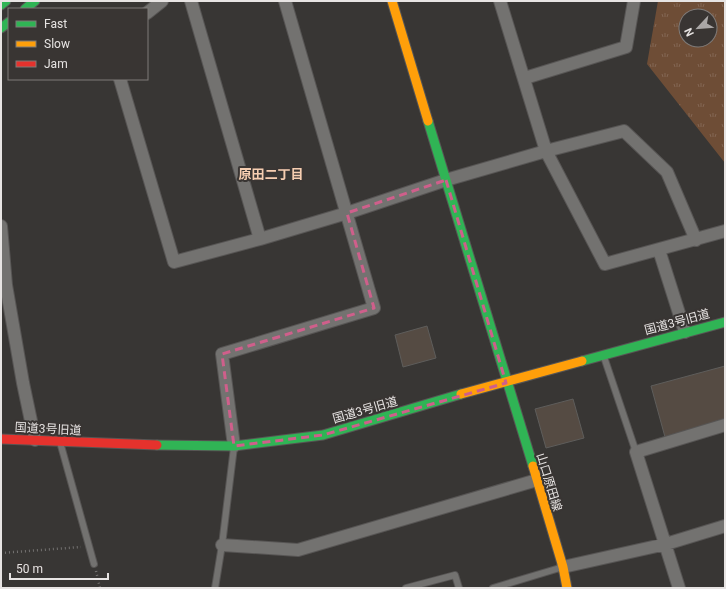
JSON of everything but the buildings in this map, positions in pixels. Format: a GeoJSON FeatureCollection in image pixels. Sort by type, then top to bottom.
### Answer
{"type":"FeatureCollection","features":[{"type":"Feature","properties":{"kind":"main road"},"geometry":{"type":"LineString","coordinates":[[1,5],[6,1]]}},
{"type":"Feature","properties":{"kind":"main road"},"geometry":{"type":"LineString","coordinates":[[26,8],[35,1]]}},
{"type":"Feature","properties":{"kind":"main road","name":"山口原田線"},"geometry":{"type":"LineString","coordinates":[[392,1],[506,383],[537,480],[568,588]]}},
{"type":"Feature","properties":{"kind":"main road","name":"国道3号旧道"},"geometry":{"type":"LineString","coordinates":[[1,439],[60,442],[234,446],[323,435],[603,354],[725,322]]}},
{"type":"Feature","properties":{"kind":"street"},"geometry":{"type":"LineString","coordinates":[[148,12],[162,1]]}},
{"type":"Feature","properties":{"kind":"street"},"geometry":{"type":"LineString","coordinates":[[191,1],[260,239]]}},
{"type":"Feature","properties":{"kind":"street"},"geometry":{"type":"LineString","coordinates":[[234,446],[222,354],[374,308],[285,1]]}},
{"type":"Feature","properties":{"kind":"street"},"geometry":{"type":"LineString","coordinates":[[500,1],[525,78],[546,152],[605,264],[725,231]]}},
{"type":"Feature","properties":{"kind":"street"},"geometry":{"type":"LineString","coordinates":[[525,78],[626,47],[634,1]]}},
{"type":"Feature","properties":{"kind":"street"},"geometry":{"type":"LineString","coordinates":[[120,80],[174,262],[260,239],[347,213],[446,180],[624,131],[667,172],[696,240]]}},
{"type":"Feature","properties":{"kind":"street"},"geometry":{"type":"LineString","coordinates":[[1,226],[4,285],[35,440]]}},
{"type":"Feature","properties":{"kind":"street"},"geometry":{"type":"LineString","coordinates":[[659,250],[685,332]]}},
{"type":"Feature","properties":{"kind":"street"},"geometry":{"type":"LineString","coordinates":[[679,588],[636,452],[725,426]]}},
{"type":"Feature","properties":{"kind":"street"},"geometry":{"type":"LineString","coordinates":[[222,545],[298,550],[537,480]]}},
{"type":"Feature","properties":{"kind":"street"},"geometry":{"type":"LineString","coordinates":[[563,567],[666,544],[725,526]]}},
{"type":"Feature","properties":{"kind":"lane"},"geometry":{"type":"LineString","coordinates":[[603,354],[636,452]]}},
{"type":"Feature","properties":{"kind":"lane"},"geometry":{"type":"LineString","coordinates":[[60,442],[94,564]]}},
{"type":"Feature","properties":{"kind":"lane"},"geometry":{"type":"LineString","coordinates":[[215,588],[222,545],[234,446]]}},
{"type":"Feature","properties":{"kind":"lane"},"geometry":{"type":"LineString","coordinates":[[493,588],[563,567]]}},
{"type":"Feature","properties":{"kind":"lane"},"geometry":{"type":"LineString","coordinates":[[406,588],[455,575],[459,588]]}},
{"type":"Feature","properties":{"kind":"path"},"geometry":{"type":"LineString","coordinates":[[1,553],[89,547]]}},
{"type":"Feature","properties":{"kind":"path"},"geometry":{"type":"LineString","coordinates":[[94,564],[100,588]]}},
{"type":"Feature","properties":{"kind":"highlighted area"},"geometry":{"type":"Polygon","coordinates":[[[446,180],[506,383],[323,435],[234,446],[222,354],[374,308],[347,213],[446,180]]]}},
{"type":"Feature","properties":{"kind":"green space"},"geometry":{"type":"Polygon","coordinates":[[[658,1],[725,1],[725,163],[647,64],[658,1]]]}},
{"type":"Feature","properties":{"kind":"traffic: fast"},"geometry":{"type":"LineString","coordinates":[[1,5],[6,1]]}},
{"type":"Feature","properties":{"kind":"traffic: fast"},"geometry":{"type":"LineString","coordinates":[[26,8],[35,1]]}},
{"type":"Feature","properties":{"kind":"traffic: fast"},"geometry":{"type":"LineString","coordinates":[[1,28],[8,23]]}},
{"type":"Feature","properties":{"kind":"traffic: fast"},"geometry":{"type":"LineString","coordinates":[[428,121],[533,466]]}},
{"type":"Feature","properties":{"kind":"traffic: fast"},"geometry":{"type":"LineString","coordinates":[[582,361],[725,322]]}},
{"type":"Feature","properties":{"kind":"traffic: fast"},"geometry":{"type":"LineString","coordinates":[[157,445],[234,446],[323,435],[461,394]]}},
{"type":"Feature","properties":{"kind":"traffic: slow"},"geometry":{"type":"LineString","coordinates":[[392,1],[428,121]]}},
{"type":"Feature","properties":{"kind":"traffic: slow"},"geometry":{"type":"LineString","coordinates":[[461,394],[582,361]]}},
{"type":"Feature","properties":{"kind":"traffic: slow"},"geometry":{"type":"LineString","coordinates":[[533,466],[563,567],[567,588]]}},
{"type":"Feature","properties":{"kind":"traffic: jam"},"geometry":{"type":"LineString","coordinates":[[1,439],[157,445]]}},
{"type":"Feature","properties":{"kind":"district","name":"原田二丁目"},"geometry":{"type":"Point","coordinates":[271,174]}}]}
